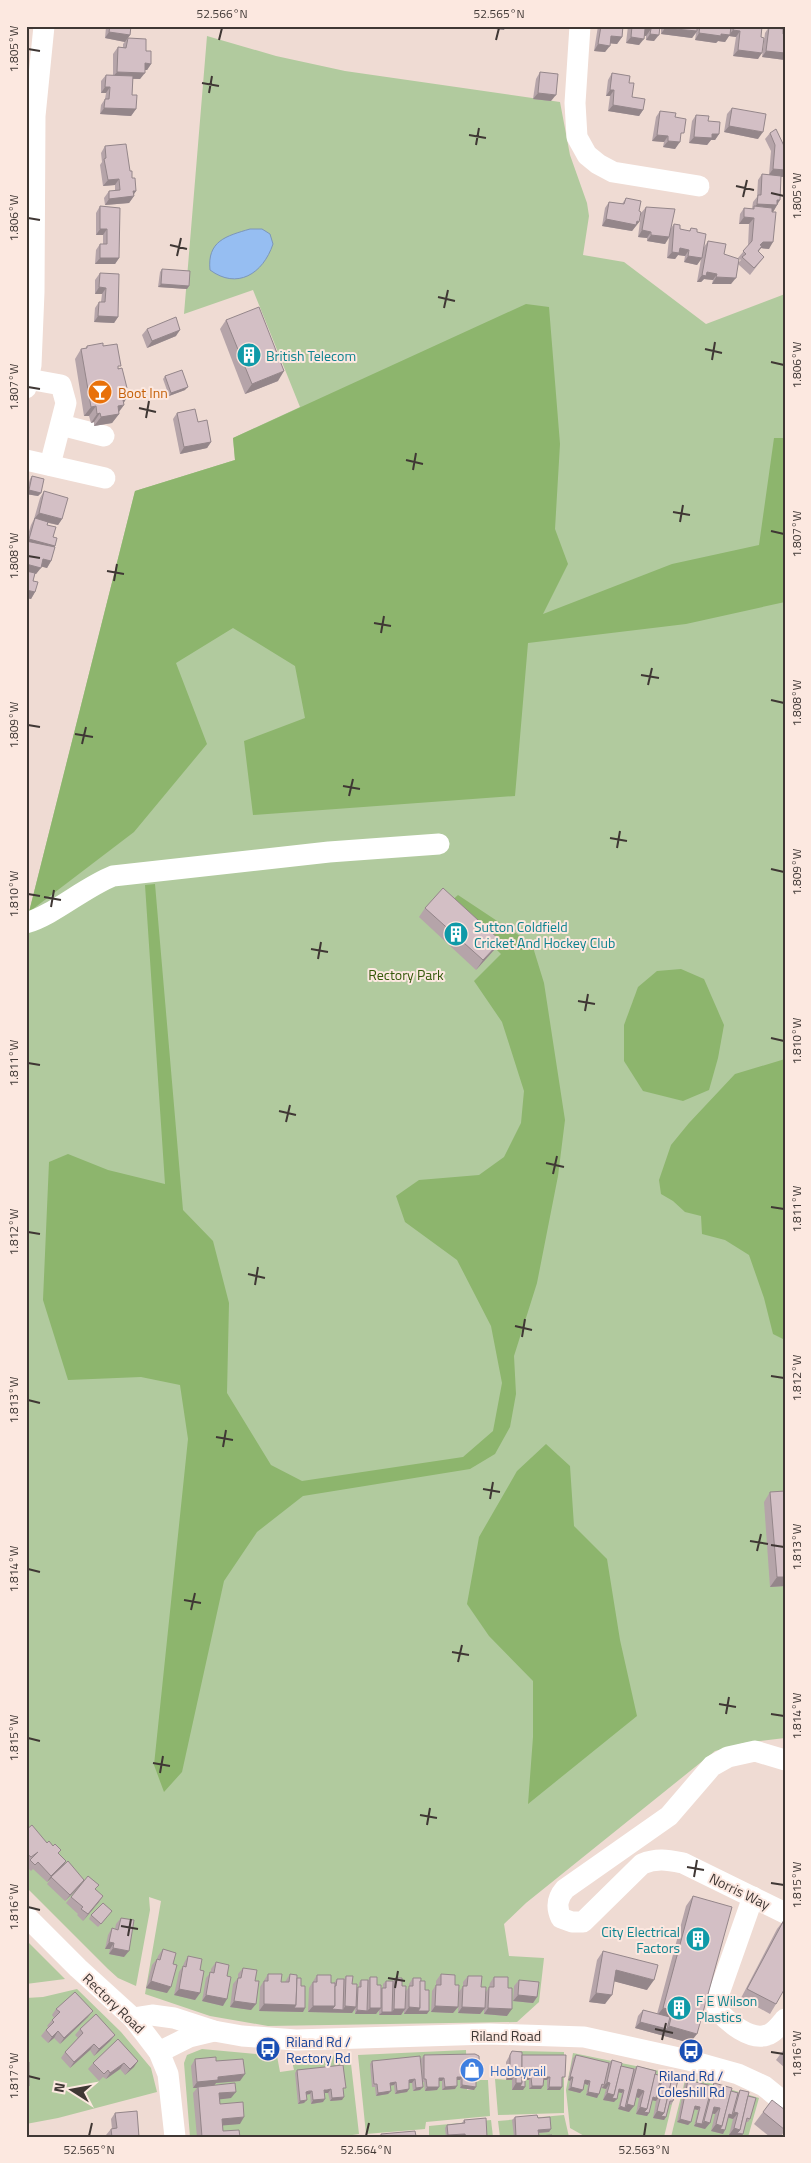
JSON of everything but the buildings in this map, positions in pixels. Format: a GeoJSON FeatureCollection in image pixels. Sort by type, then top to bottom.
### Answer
{"type":"FeatureCollection","features":[{"type":"Feature","properties":{"kind":"street"},"geometry":{"type":"LineString","coordinates":[[580,26],[575,103],[577,137],[587,155],[598,164],[613,172],[699,186]]}},
{"type":"Feature","properties":{"kind":"street"},"geometry":{"type":"LineString","coordinates":[[38,29],[35,116],[34,292],[31,365],[27,384],[61,385],[66,403],[50,466]]}},
{"type":"Feature","properties":{"kind":"street"},"geometry":{"type":"LineString","coordinates":[[61,425],[104,436]]}},
{"type":"Feature","properties":{"kind":"street"},"geometry":{"type":"LineString","coordinates":[[26,460],[105,478]]}},
{"type":"Feature","properties":{"kind":"street"},"geometry":{"type":"LineString","coordinates":[[26,923],[38,918],[95,883],[113,876],[329,852],[439,844]]}},
{"type":"Feature","properties":{"kind":"street","name":"Norris Way"},"geometry":{"type":"LineString","coordinates":[[785,1760],[755,1752],[728,1757],[712,1766],[670,1816],[565,1888],[560,1896],[557,1909],[561,1918],[572,1922],[583,1922],[642,1864],[653,1860],[683,1863],[785,1913]]}},
{"type":"Feature","properties":{"kind":"street"},"geometry":{"type":"LineString","coordinates":[[752,1897],[717,1999],[717,2010],[726,2020],[758,2037],[769,2035],[785,2019]]}},
{"type":"Feature","properties":{"kind":"street","name":"Rectory Road"},"geometry":{"type":"LineString","coordinates":[[26,1916],[78,1968],[133,2018],[159,2052],[168,2074],[175,2137]]}},
{"type":"Feature","properties":{"kind":"street","name":"Riland Road"},"geometry":{"type":"LineString","coordinates":[[133,2018],[152,2015],[174,2018],[214,2031],[242,2036],[296,2040],[489,2034],[584,2037],[677,2057],[738,2074],[764,2086],[785,2103]]}},
{"type":"Feature","properties":{"kind":"street","name":"Riland Road"},"geometry":{"type":"LineString","coordinates":[[159,2052],[189,2037],[214,2031]]}},
{"type":"Feature","properties":{"kind":"green space","name":"Rectory Park"},"geometry":{"type":"Polygon","coordinates":[[[207,36],[276,56],[345,71],[560,102],[570,155],[587,203],[589,216],[583,255],[624,262],[706,324],[785,294],[785,1738],[744,1743],[715,1751],[526,1903],[504,1924],[509,1956],[544,1958],[539,2002],[517,2022],[268,2026],[210,2016],[145,1994],[161,1901],[149,1897],[150,1910],[136,1986],[118,1978],[108,1969],[26,1887],[26,937],[29,912],[135,491],[235,460],[233,438],[300,407],[253,290],[184,314],[207,36]]]}},
{"type":"Feature","properties":{"kind":"green space"},"geometry":{"type":"Polygon","coordinates":[[[526,304],[549,307],[560,444],[555,529],[568,564],[543,614],[672,564],[759,545],[774,438],[785,438],[785,602],[686,624],[528,643],[515,796],[253,815],[244,741],[305,718],[295,666],[233,628],[176,663],[207,744],[134,832],[29,912],[135,491],[235,460],[233,438],[526,304]]]}},
{"type":"Feature","properties":{"kind":"green space"},"geometry":{"type":"Polygon","coordinates":[[[155,884],[183,1210],[213,1241],[229,1303],[227,1393],[271,1465],[302,1481],[463,1457],[493,1431],[502,1383],[491,1326],[457,1260],[405,1222],[396,1196],[419,1180],[479,1175],[504,1157],[521,1123],[524,1091],[502,1022],[474,981],[501,954],[449,903],[458,895],[532,944],[544,983],[565,1120],[558,1176],[537,1283],[514,1356],[516,1394],[510,1427],[495,1454],[470,1469],[303,1496],[257,1532],[224,1581],[182,1772],[164,1792],[154,1765],[188,1439],[180,1385],[141,1377],[68,1380],[43,1300],[49,1162],[68,1154],[108,1170],[165,1184],[145,885],[155,884]]]}},
{"type":"Feature","properties":{"kind":"green space"},"geometry":{"type":"Polygon","coordinates":[[[681,969],[704,979],[724,1025],[718,1058],[709,1090],[683,1101],[643,1091],[624,1061],[624,1025],[638,987],[657,971],[681,969]]]}},
{"type":"Feature","properties":{"kind":"green space"},"geometry":{"type":"Polygon","coordinates":[[[785,1059],[785,1340],[773,1334],[764,1298],[749,1255],[725,1240],[702,1234],[701,1216],[685,1212],[673,1201],[661,1194],[659,1180],[671,1145],[735,1074],[785,1059]]]}},
{"type":"Feature","properties":{"kind":"green space"},"geometry":{"type":"Polygon","coordinates":[[[546,1444],[570,1466],[574,1526],[607,1559],[620,1640],[637,1716],[528,1804],[533,1737],[533,1681],[489,1636],[467,1604],[479,1537],[517,1471],[546,1444]]]}},
{"type":"Feature","properties":{"kind":"green space"},"geometry":{"type":"Polygon","coordinates":[[[26,1940],[65,1979],[26,1984],[26,1940]]]}},
{"type":"Feature","properties":{"kind":"green space"},"geometry":{"type":"Polygon","coordinates":[[[77,1989],[121,2032],[151,2068],[157,2092],[58,2118],[26,2124],[26,1998],[43,1997],[77,1989]]]}},
{"type":"Feature","properties":{"kind":"green space"},"geometry":{"type":"Polygon","coordinates":[[[202,2049],[277,2056],[280,2072],[294,2070],[291,2057],[350,2055],[359,2134],[339,2137],[190,2137],[184,2063],[187,2055],[202,2049]]]}},
{"type":"Feature","properties":{"kind":"green space"},"geometry":{"type":"Polygon","coordinates":[[[466,2050],[467,2090],[474,2090],[473,2080],[488,2080],[490,2116],[426,2122],[425,2129],[366,2134],[358,2055],[466,2050]]]}},
{"type":"Feature","properties":{"kind":"green space"},"geometry":{"type":"Polygon","coordinates":[[[518,2051],[564,2052],[564,2113],[498,2115],[495,2079],[512,2080],[512,2089],[517,2090],[518,2051]]]}},
{"type":"Feature","properties":{"kind":"green space"},"geometry":{"type":"Polygon","coordinates":[[[573,2053],[679,2075],[664,2137],[586,2137],[570,2128],[566,2090],[573,2053]]]}},
{"type":"Feature","properties":{"kind":"green space"},"geometry":{"type":"Polygon","coordinates":[[[686,2076],[759,2098],[748,2137],[671,2137],[686,2076]]]}},
{"type":"Feature","properties":{"kind":"green space"},"geometry":{"type":"Polygon","coordinates":[[[564,2115],[569,2137],[500,2137],[498,2121],[564,2115]]]}},
{"type":"Feature","properties":{"kind":"green space"},"geometry":{"type":"Polygon","coordinates":[[[491,2120],[493,2137],[429,2137],[429,2126],[491,2120]]]}},
{"type":"Feature","properties":{"kind":"water"},"geometry":{"type":"Polygon","coordinates":[[[250,229],[262,229],[270,234],[273,244],[263,264],[248,276],[239,278],[230,279],[210,270],[210,260],[215,246],[226,237],[250,229]]]}},
{"type":"Feature","properties":{"kind":"place","name":"British Telecom"},"geometry":{"type":"Point","coordinates":[249,355]}},
{"type":"Feature","properties":{"kind":"place","name":"Boot Inn"},"geometry":{"type":"Point","coordinates":[100,392]}},
{"type":"Feature","properties":{"kind":"place","name":"Sutton Coldfield Cricket And Hockey Club"},"geometry":{"type":"Point","coordinates":[456,934]}},
{"type":"Feature","properties":{"kind":"place","name":"City Electrical Factors"},"geometry":{"type":"Point","coordinates":[698,1939]}},
{"type":"Feature","properties":{"kind":"place","name":"F E Wilson Plastics"},"geometry":{"type":"Point","coordinates":[679,2008]}},
{"type":"Feature","properties":{"kind":"place","name":"Riland Rd / Rectory Rd"},"geometry":{"type":"Point","coordinates":[268,2049]}},
{"type":"Feature","properties":{"kind":"place","name":"Riland Rd / Coleshill Rd"},"geometry":{"type":"Point","coordinates":[691,2051]}},
{"type":"Feature","properties":{"kind":"place","name":"Hobbyrail"},"geometry":{"type":"Point","coordinates":[472,2070]}}]}
